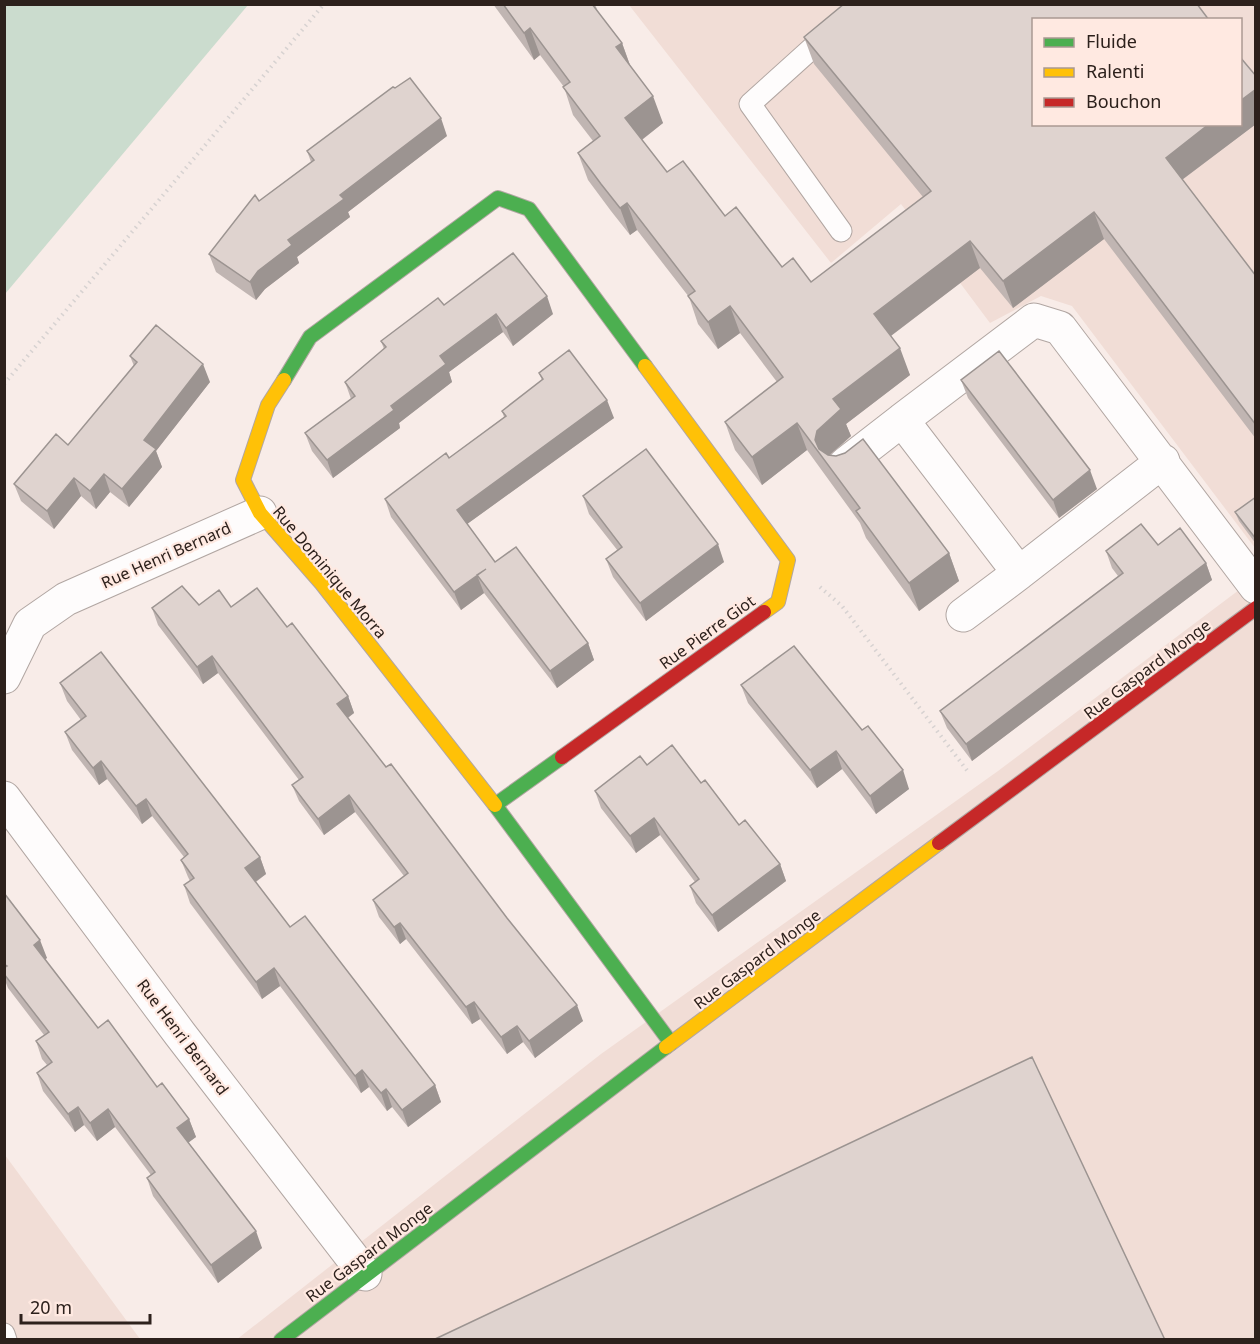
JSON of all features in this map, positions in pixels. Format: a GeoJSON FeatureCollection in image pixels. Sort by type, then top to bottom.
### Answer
{"type":"FeatureCollection","features":[{"type":"Feature","properties":{"kind":"street","name":"Rue Dominique Morra"},"geometry":{"type":"LineString","coordinates":[[495,805],[322,584],[260,513],[243,480],[268,405],[310,337],[498,198],[529,209],[788,560]]}},
{"type":"Feature","properties":{"kind":"street"},"geometry":{"type":"LineString","coordinates":[[844,465],[1034,320],[1060,328],[1256,587]]}},
{"type":"Feature","properties":{"kind":"street"},"geometry":{"type":"LineString","coordinates":[[902,420],[1019,573]]}},
{"type":"Feature","properties":{"kind":"street"},"geometry":{"type":"LineString","coordinates":[[963,615],[1162,461]]}},
{"type":"Feature","properties":{"kind":"street","name":"Rue Henri Bernard"},"geometry":{"type":"LineString","coordinates":[[4,677],[30,624],[66,599],[260,513]]}},
{"type":"Feature","properties":{"kind":"street","name":"Rue Pierre Giot"},"geometry":{"type":"LineString","coordinates":[[495,805],[778,602],[788,560]]}},
{"type":"Feature","properties":{"kind":"street","name":"Rue Gaspard Monge"},"geometry":{"type":"LineString","coordinates":[[280,1340],[671,1043],[1256,608]]}},
{"type":"Feature","properties":{"kind":"street","name":"Rue Henri Bernard"},"geometry":{"type":"LineString","coordinates":[[4,798],[138,979],[365,1274]]}},
{"type":"Feature","properties":{"kind":"street"},"geometry":{"type":"LineString","coordinates":[[495,805],[671,1043]]}},
{"type":"Feature","properties":{"kind":"lane"},"geometry":{"type":"LineString","coordinates":[[841,231],[750,104],[861,4]]}},
{"type":"Feature","properties":{"kind":"lane"},"geometry":{"type":"LineString","coordinates":[[4,1334],[6,1340]]}},
{"type":"Feature","properties":{"kind":"path"},"geometry":{"type":"LineString","coordinates":[[4,384],[324,4]]}},
{"type":"Feature","properties":{"kind":"path"},"geometry":{"type":"LineString","coordinates":[[788,560],[842,606],[993,804]]}},
{"type":"Feature","properties":{"kind":"shaded area"},"geometry":{"type":"Polygon","coordinates":[[[629,5],[1255,5],[1255,548],[1072,306],[1041,296],[990,323],[901,204],[831,263],[629,5]]]}},
{"type":"Feature","properties":{"kind":"shaded area"},"geometry":{"type":"Polygon","coordinates":[[[1255,578],[1255,1339],[236,1340],[601,1054],[998,771],[1255,578]]]}},
{"type":"Feature","properties":{"kind":"shaded area"},"geometry":{"type":"Polygon","coordinates":[[[5,1155],[140,1339],[5,1339],[5,1155]]]}},
{"type":"Feature","properties":{"kind":"green space"},"geometry":{"type":"Polygon","coordinates":[[[4,5],[248,5],[5,294],[4,5]]]}},
{"type":"Feature","properties":{"kind":"building"},"geometry":{"type":"Polygon","coordinates":[[[503,4],[592,4],[622,43],[616,47],[653,96],[625,118],[667,172],[683,161],[725,216],[736,207],[782,267],[793,258],[811,282],[931,191],[804,37],[844,4],[1197,4],[1208,18],[1032,18],[1032,126],[1206,126],[1166,158],[1256,276],[1256,425],[1094,212],[1003,281],[970,241],[874,314],[900,348],[833,399],[841,409],[817,431],[815,440],[819,449],[828,455],[836,456],[845,453],[863,439],[949,553],[909,583],[856,511],[860,508],[797,423],[752,457],[725,422],[783,377],[730,306],[708,322],[688,296],[695,291],[627,203],[620,208],[601,184],[578,153],[600,136],[563,87],[570,82],[530,28],[524,33],[503,4]]]}},
{"type":"Feature","properties":{"kind":"building"},"geometry":{"type":"Polygon","coordinates":[[[1242,59],[1256,76],[1256,89],[1242,100],[1242,59]]]}},
{"type":"Feature","properties":{"kind":"building"},"geometry":{"type":"Polygon","coordinates":[[[410,78],[441,118],[340,195],[344,199],[288,240],[292,245],[258,271],[250,282],[209,254],[255,195],[259,201],[314,160],[307,151],[393,87],[395,88],[410,78]]]}},
{"type":"Feature","properties":{"kind":"building"},"geometry":{"type":"Polygon","coordinates":[[[513,253],[547,296],[506,328],[496,314],[440,356],[446,364],[391,406],[394,410],[327,460],[305,433],[355,396],[345,382],[386,347],[381,341],[438,298],[444,305],[513,253]]]}},
{"type":"Feature","properties":{"kind":"building"},"geometry":{"type":"Polygon","coordinates":[[[156,325],[203,364],[144,440],[156,449],[122,489],[104,474],[90,491],[74,478],[47,511],[14,484],[56,434],[68,445],[137,362],[130,356],[156,325]]]}},
{"type":"Feature","properties":{"kind":"building"},"geometry":{"type":"Polygon","coordinates":[[[569,350],[607,400],[457,510],[495,562],[516,547],[588,643],[550,671],[477,575],[454,592],[385,499],[446,453],[449,458],[506,416],[502,411],[543,379],[539,373],[569,350]]]}},
{"type":"Feature","properties":{"kind":"building"},"geometry":{"type":"Polygon","coordinates":[[[999,351],[1090,470],[1053,500],[961,380],[999,351]]]}},
{"type":"Feature","properties":{"kind":"building"},"geometry":{"type":"Polygon","coordinates":[[[646,449],[718,544],[640,603],[606,559],[622,547],[583,496],[646,449]]]}},
{"type":"Feature","properties":{"kind":"building"},"geometry":{"type":"Polygon","coordinates":[[[1256,497],[1256,539],[1235,512],[1256,497]]]}},
{"type":"Feature","properties":{"kind":"building"},"geometry":{"type":"Polygon","coordinates":[[[1141,524],[1158,545],[1180,528],[1206,563],[966,744],[940,711],[1123,573],[1106,551],[1141,524]]]}},
{"type":"Feature","properties":{"kind":"building"},"geometry":{"type":"Polygon","coordinates":[[[182,586],[199,605],[219,590],[231,607],[257,588],[287,627],[292,623],[348,696],[337,704],[386,767],[391,764],[507,918],[577,1005],[529,1041],[517,1026],[501,1037],[474,1002],[466,1007],[400,923],[394,927],[373,900],[408,873],[349,795],[318,819],[292,785],[303,777],[212,656],[197,667],[152,608],[182,586]]]}},
{"type":"Feature","properties":{"kind":"building"},"geometry":{"type":"Polygon","coordinates":[[[794,646],[862,730],[868,726],[903,770],[870,796],[836,751],[810,770],[741,685],[794,646]]]}},
{"type":"Feature","properties":{"kind":"building"},"geometry":{"type":"Polygon","coordinates":[[[101,652],[260,857],[245,868],[290,927],[305,916],[435,1085],[402,1110],[386,1089],[381,1093],[362,1070],[355,1076],[274,968],[256,982],[184,885],[194,878],[181,860],[188,854],[146,799],[136,806],[101,761],[93,768],[65,732],[86,716],[60,683],[101,652]]]}},
{"type":"Feature","properties":{"kind":"building"},"geometry":{"type":"Polygon","coordinates":[[[672,745],[701,783],[705,780],[739,825],[745,820],[780,864],[712,915],[690,886],[699,879],[654,818],[630,836],[595,791],[640,756],[647,765],[672,745]]]}},
{"type":"Feature","properties":{"kind":"building"},"geometry":{"type":"Polygon","coordinates":[[[4,893],[40,940],[34,945],[98,1028],[108,1020],[157,1087],[162,1083],[189,1119],[177,1128],[256,1231],[211,1265],[147,1178],[155,1172],[108,1109],[90,1123],[78,1107],[68,1114],[37,1073],[52,1062],[36,1041],[49,1032],[4,974],[4,968],[7,966],[4,964],[4,893]]]}},
{"type":"Feature","properties":{"kind":"building"},"geometry":{"type":"Polygon","coordinates":[[[1032,1057],[1165,1340],[433,1340],[1032,1057]]]}},
{"type":"Feature","properties":{"kind":"traffic: fast"},"geometry":{"type":"LineString","coordinates":[[284,380],[310,337],[498,198],[529,209],[645,366]]}},
{"type":"Feature","properties":{"kind":"traffic: fast"},"geometry":{"type":"LineString","coordinates":[[562,757],[495,805],[671,1043]]}},
{"type":"Feature","properties":{"kind":"traffic: fast"},"geometry":{"type":"LineString","coordinates":[[281,1340],[666,1047]]}},
{"type":"Feature","properties":{"kind":"traffic: slow"},"geometry":{"type":"LineString","coordinates":[[645,366],[788,560],[778,602],[764,612]]}},
{"type":"Feature","properties":{"kind":"traffic: slow"},"geometry":{"type":"LineString","coordinates":[[284,380],[268,405],[243,480],[260,513],[322,584],[495,805]]}},
{"type":"Feature","properties":{"kind":"traffic: slow"},"geometry":{"type":"LineString","coordinates":[[666,1047],[939,843]]}},
{"type":"Feature","properties":{"kind":"traffic: jam"},"geometry":{"type":"LineString","coordinates":[[939,843],[1256,608]]}},
{"type":"Feature","properties":{"kind":"traffic: jam"},"geometry":{"type":"LineString","coordinates":[[562,757],[764,612]]}}]}
